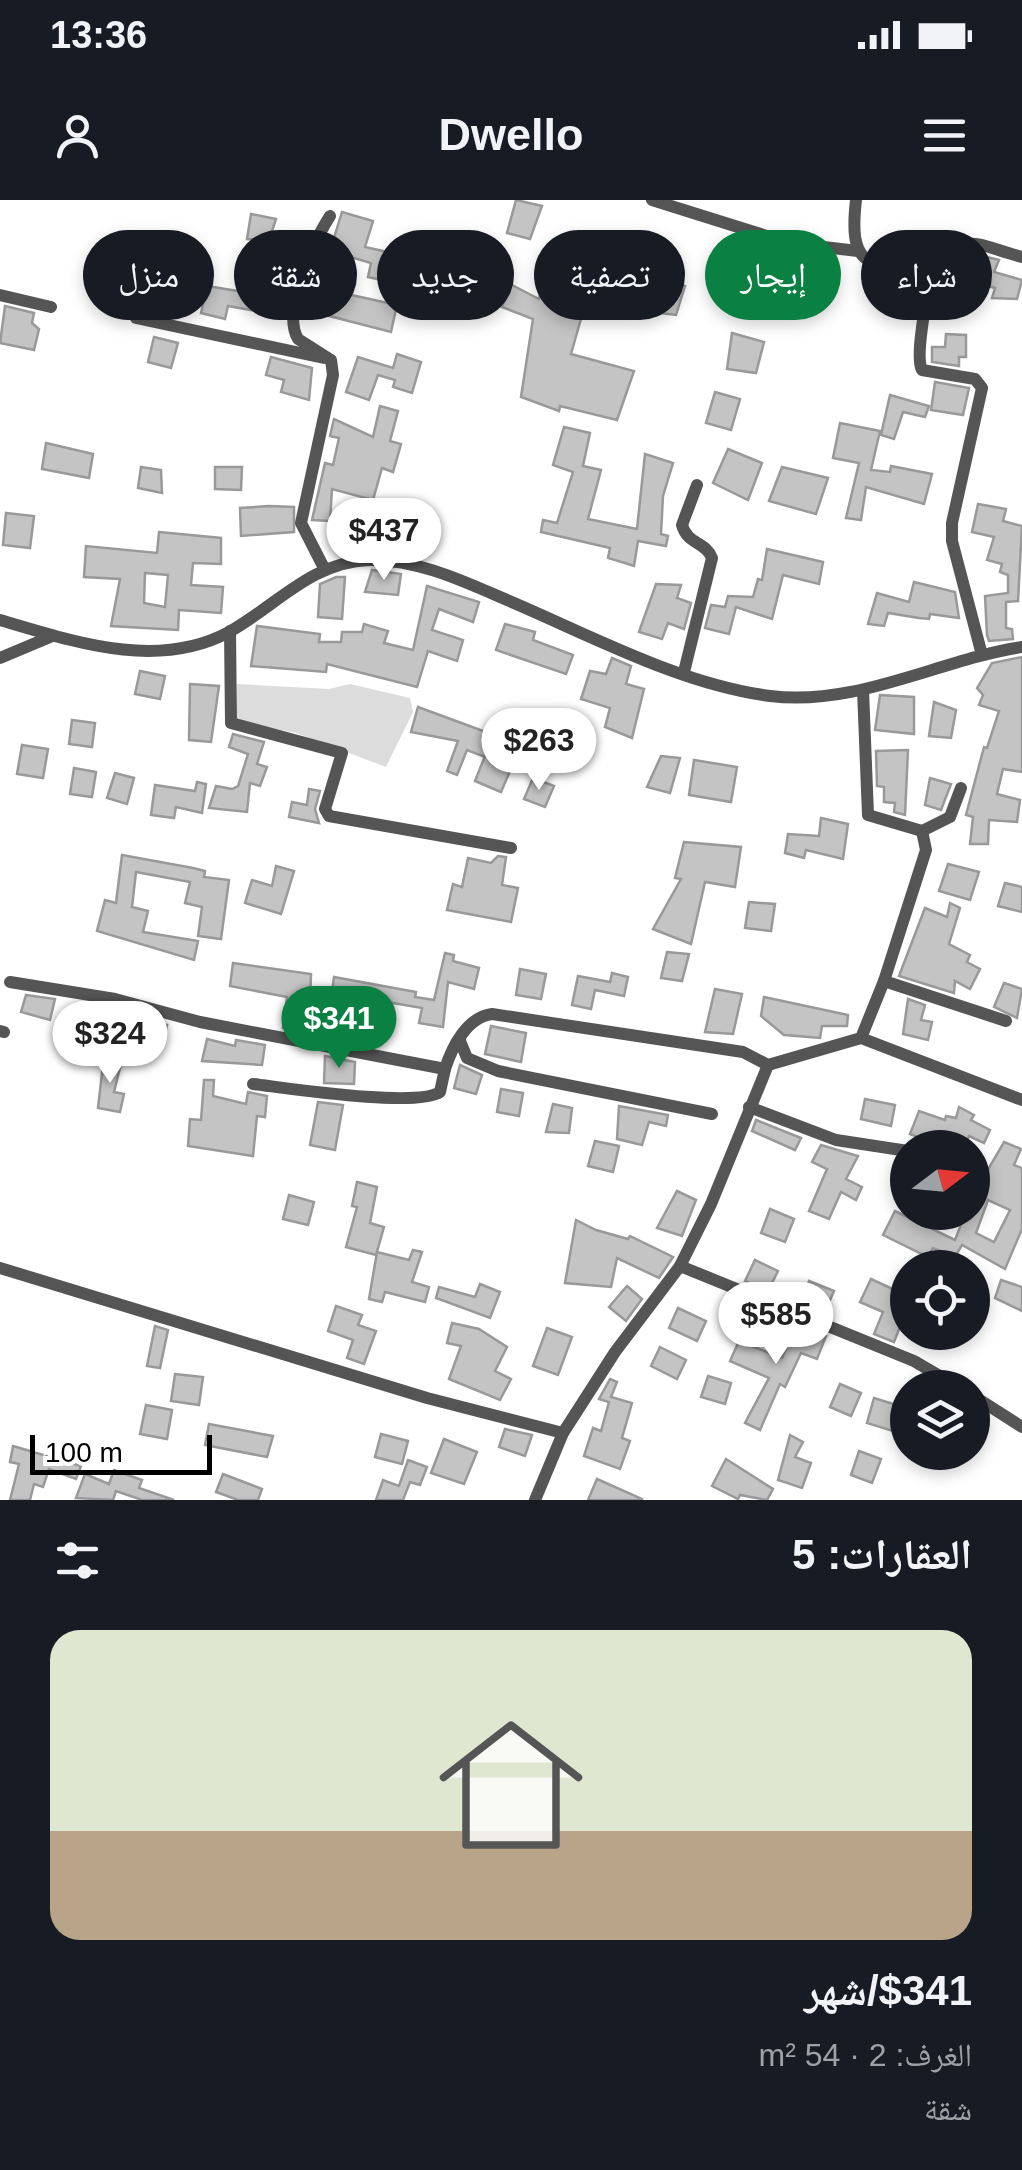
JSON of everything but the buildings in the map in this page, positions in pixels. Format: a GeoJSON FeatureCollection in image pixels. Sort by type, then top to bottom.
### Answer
{"type":"FeatureCollection","features":[{"type":"Feature","properties":{"kind":"street"},"geometry":{"type":"LineString","coordinates":[[652,200],[788,243],[858,251]]}},
{"type":"Feature","properties":{"kind":"street"},"geometry":{"type":"LineString","coordinates":[[856,200],[852,230],[861,254]]}},
{"type":"Feature","properties":{"kind":"street"},"geometry":{"type":"LineString","coordinates":[[330,216],[314,240],[303,271],[293,322],[298,339],[331,360]]}},
{"type":"Feature","properties":{"kind":"street"},"geometry":{"type":"LineString","coordinates":[[992,250],[1022,257]]}},
{"type":"Feature","properties":{"kind":"street"},"geometry":{"type":"LineString","coordinates":[[0,294],[51,307]]}},
{"type":"Feature","properties":{"kind":"street"},"geometry":{"type":"LineString","coordinates":[[145,320],[331,360]]}},
{"type":"Feature","properties":{"kind":"street"},"geometry":{"type":"LineString","coordinates":[[924,320],[918,365],[930,372],[975,379],[982,388],[952,523],[956,555],[982,655]]}},
{"type":"Feature","properties":{"kind":"street"},"geometry":{"type":"LineString","coordinates":[[325,570],[301,523],[302,502],[332,386],[331,360]]}},
{"type":"Feature","properties":{"kind":"street"},"geometry":{"type":"LineString","coordinates":[[684,672],[712,558],[707,549],[691,542],[682,525],[697,485]]}},
{"type":"Feature","properties":{"kind":"street"},"geometry":{"type":"LineString","coordinates":[[0,620],[50,637],[111,648],[177,648],[230,631],[325,570],[366,560],[428,568],[728,688],[790,698],[863,690],[1022,647]]}},
{"type":"Feature","properties":{"kind":"street"},"geometry":{"type":"LineString","coordinates":[[230,631],[231,723],[342,754],[325,810],[328,816],[511,848]]}},
{"type":"Feature","properties":{"kind":"street"},"geometry":{"type":"LineString","coordinates":[[0,658],[50,637]]}},
{"type":"Feature","properties":{"kind":"street"},"geometry":{"type":"LineString","coordinates":[[863,690],[868,815],[922,831],[950,817],[961,788]]}},
{"type":"Feature","properties":{"kind":"street"},"geometry":{"type":"LineString","coordinates":[[861,1038],[923,865],[926,850],[922,831]]}},
{"type":"Feature","properties":{"kind":"street"},"geometry":{"type":"LineString","coordinates":[[884,981],[1006,1020]]}},
{"type":"Feature","properties":{"kind":"street"},"geometry":{"type":"LineString","coordinates":[[10,982],[115,999],[188,1020],[445,1069]]}},
{"type":"Feature","properties":{"kind":"street"},"geometry":{"type":"LineString","coordinates":[[253,1084],[350,1095],[430,1097],[440,1092],[445,1069],[460,1041],[479,1016],[492,1014],[744,1052],[768,1065],[811,1056],[861,1038],[1022,1100]]}},
{"type":"Feature","properties":{"kind":"street"},"geometry":{"type":"LineString","coordinates":[[460,1041],[467,1058],[498,1072],[712,1114]]}},
{"type":"Feature","properties":{"kind":"street"},"geometry":{"type":"LineString","coordinates":[[536,1500],[563,1433],[615,1352],[680,1266],[711,1204],[768,1065]]}},
{"type":"Feature","properties":{"kind":"street"},"geometry":{"type":"LineString","coordinates":[[749,1107],[836,1140],[890,1148]]}},
{"type":"Feature","properties":{"kind":"street"},"geometry":{"type":"LineString","coordinates":[[680,1266],[928,1370]]}},
{"type":"Feature","properties":{"kind":"street"},"geometry":{"type":"LineString","coordinates":[[0,1268],[427,1398],[563,1433]]}},
{"type":"Feature","properties":{"kind":"street"},"geometry":{"type":"LineString","coordinates":[[990,1408],[1022,1428]]}},
{"type":"Feature","properties":{"kind":"shaded area"},"geometry":{"type":"Polygon","coordinates":[[[237,684],[329,689],[350,684],[410,698],[413,712],[386,767],[296,733],[236,721],[237,684]]]}}]}
